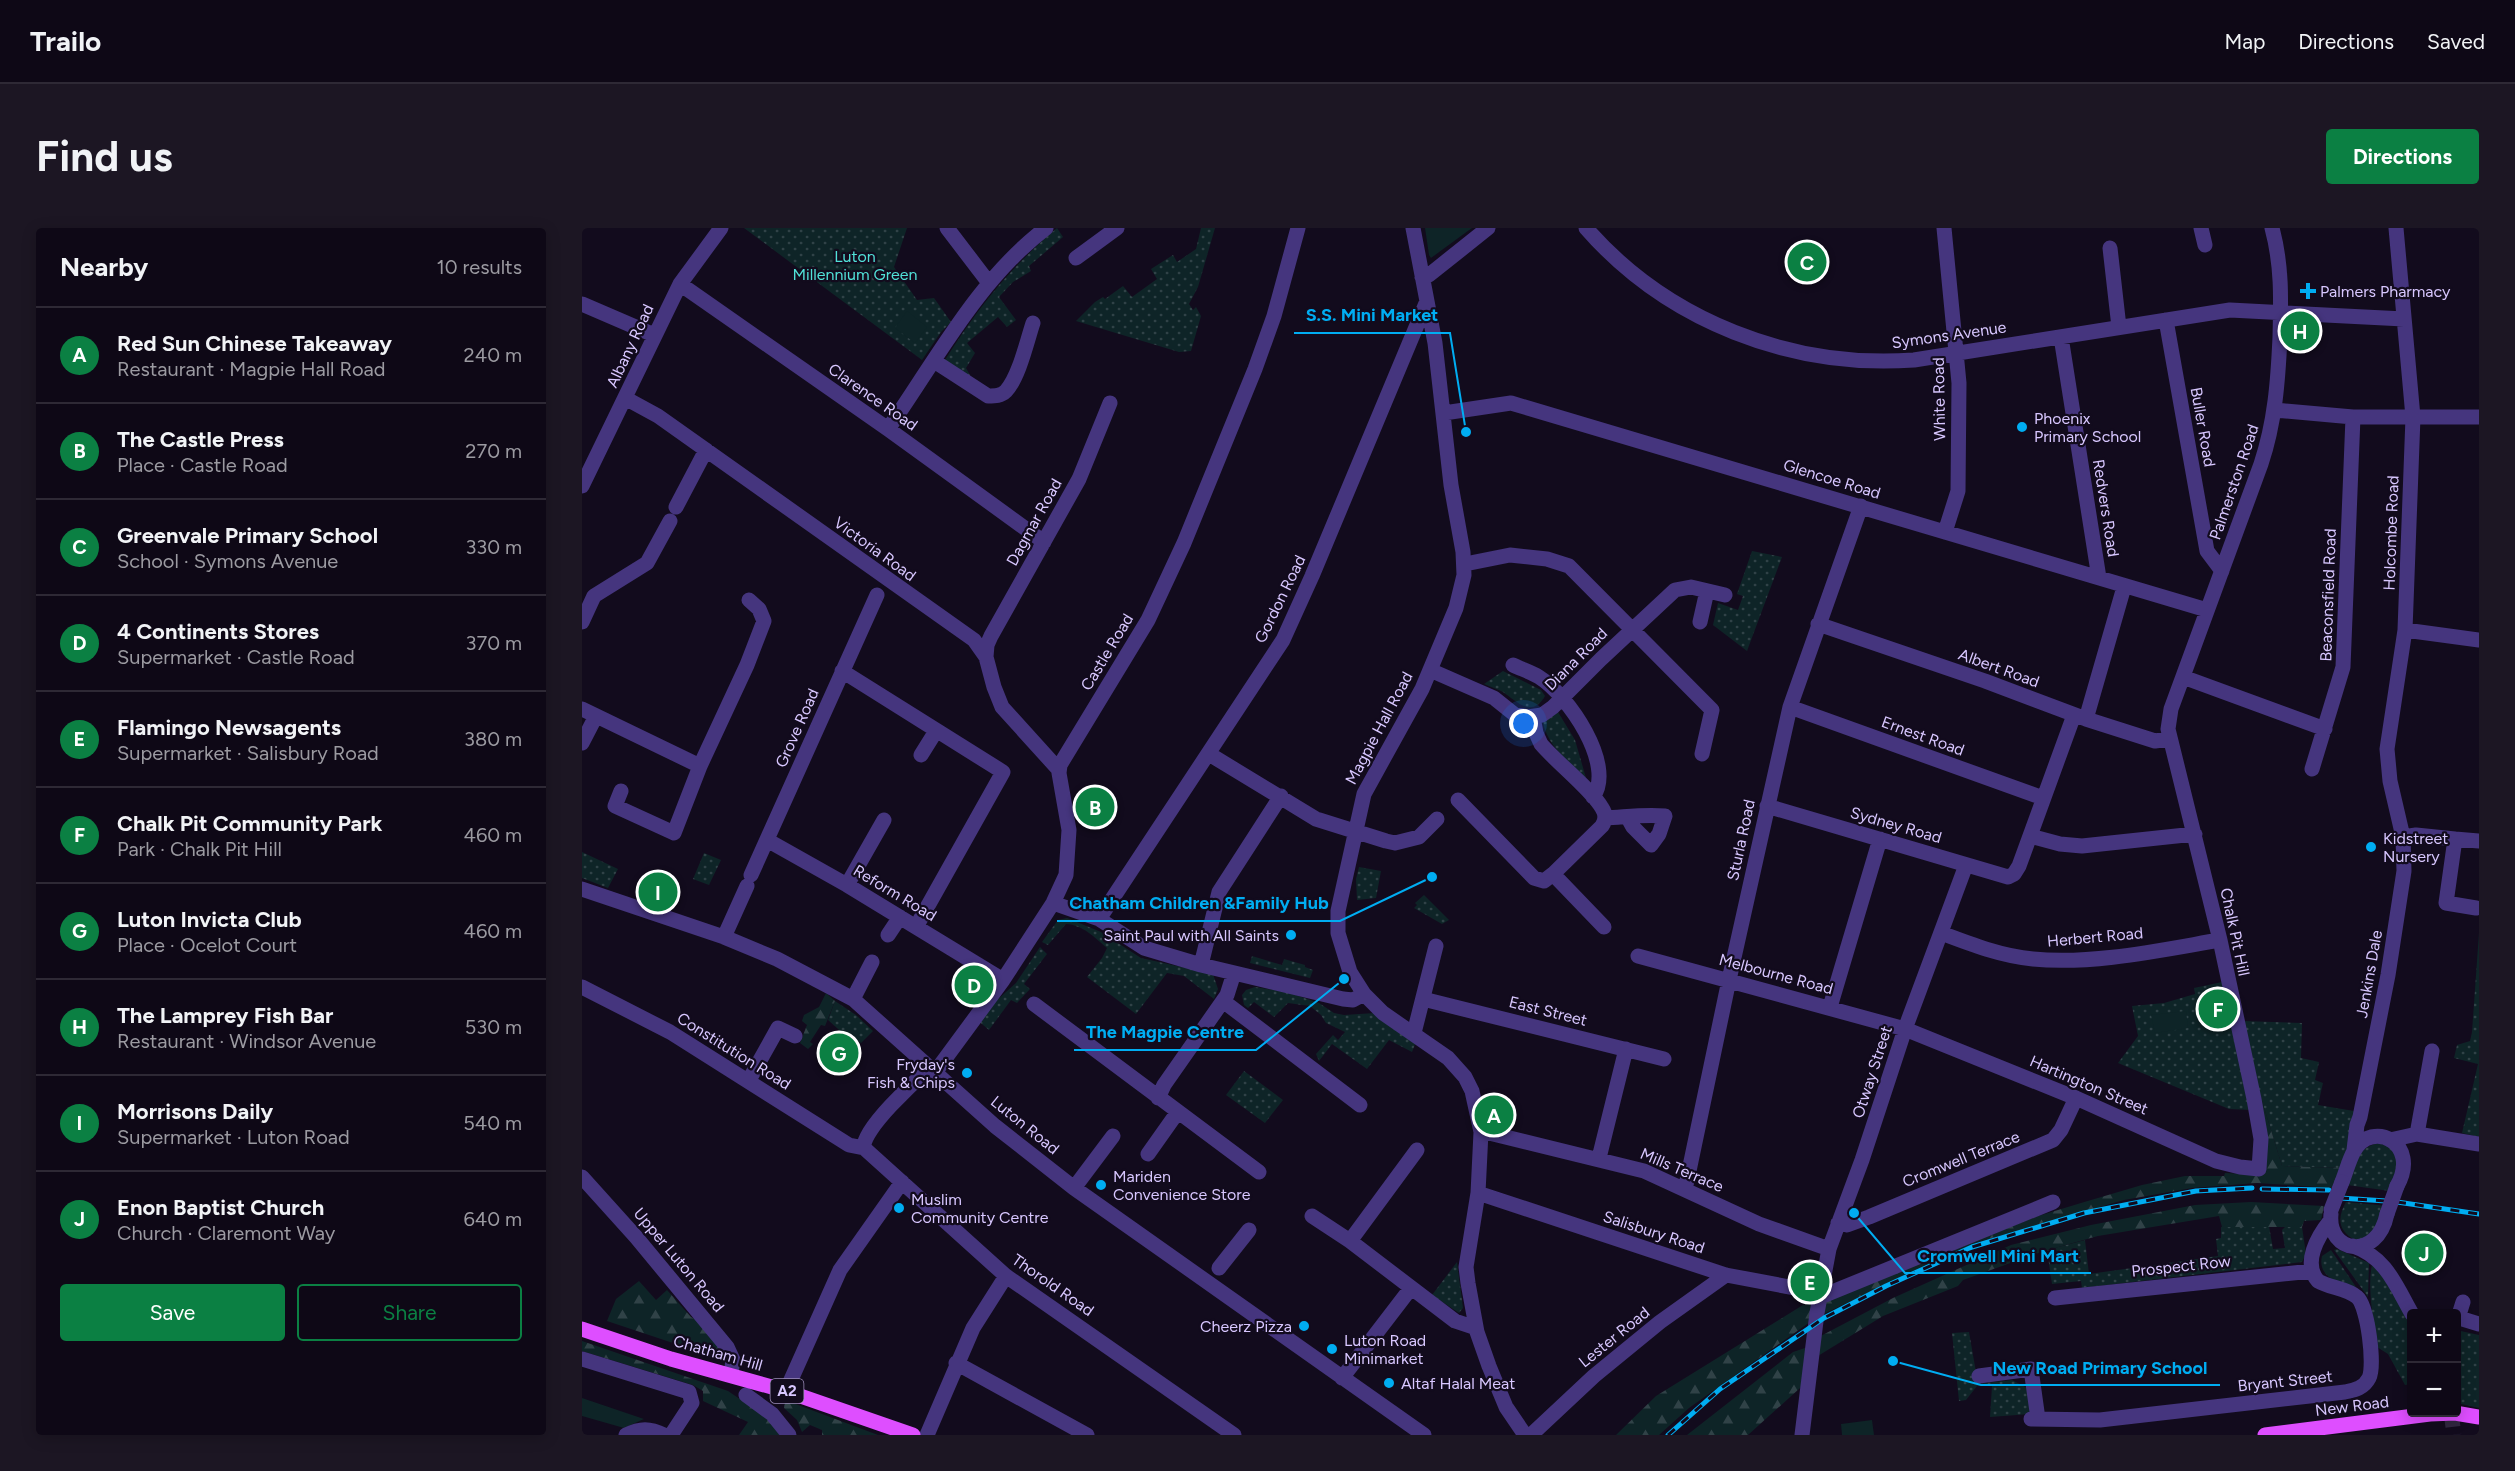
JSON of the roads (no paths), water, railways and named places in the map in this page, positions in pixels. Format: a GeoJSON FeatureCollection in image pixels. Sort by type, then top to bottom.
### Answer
{"type":"FeatureCollection","features":[{"type":"Feature","properties":{"kind":"main road","name":"Chatham Hill"},"geometry":{"type":"LineString","coordinates":[[582,1329],[671,1359],[786,1390],[913,1435]]}},
{"type":"Feature","properties":{"kind":"main road","name":"New Road"},"geometry":{"type":"LineString","coordinates":[[2265,1435],[2430,1414],[2455,1413],[2479,1417]]}},
{"type":"Feature","properties":{"kind":"street","name":"Albany Road"},"geometry":{"type":"LineString","coordinates":[[582,486],[680,284],[721,228]]}},
{"type":"Feature","properties":{"kind":"street"},"geometry":{"type":"LineString","coordinates":[[946,228],[990,283]]}},
{"type":"Feature","properties":{"kind":"street"},"geometry":{"type":"LineString","coordinates":[[888,429],[955,327],[990,283],[1030,240],[1046,228]]}},
{"type":"Feature","properties":{"kind":"street"},"geometry":{"type":"LineString","coordinates":[[1076,258],[1117,228]]}},
{"type":"Feature","properties":{"kind":"street","name":"Castle Road"},"geometry":{"type":"LineString","coordinates":[[1059,770],[1148,620],[1184,543],[1255,369],[1274,316],[1298,228]]}},
{"type":"Feature","properties":{"kind":"street","name":"Magpie Hall Road"},"geometry":{"type":"LineString","coordinates":[[1413,228],[1435,343],[1451,485],[1464,564],[1460,597],[1416,703],[1364,794],[1338,911],[1338,933],[1350,972],[1364,994],[1383,1013],[1448,1058],[1465,1077],[1476,1103],[1481,1131],[1478,1192],[1466,1267],[1476,1328],[1506,1407],[1525,1435]]}},
{"type":"Feature","properties":{"kind":"street"},"geometry":{"type":"LineString","coordinates":[[1422,277],[1429,275],[1488,228]]}},
{"type":"Feature","properties":{"kind":"street","name":"Symons Avenue"},"geometry":{"type":"LineString","coordinates":[[1586,228],[1618,261],[1662,296],[1705,321],[1757,341],[1817,356],[1883,362],[1956,353],[2230,310],[2404,319]]}},
{"type":"Feature","properties":{"kind":"street","name":"White Road"},"geometry":{"type":"LineString","coordinates":[[1944,228],[1959,381],[1957,496],[1945,532]]}},
{"type":"Feature","properties":{"kind":"street"},"geometry":{"type":"LineString","coordinates":[[2202,228],[2205,245]]}},
{"type":"Feature","properties":{"kind":"street","name":"Palmerston Road"},"geometry":{"type":"LineString","coordinates":[[2169,739],[2169,718],[2266,449],[2275,410],[2281,312],[2281,265],[2272,228]]}},
{"type":"Feature","properties":{"kind":"street","name":"Holcombe Road"},"geometry":{"type":"LineString","coordinates":[[2396,228],[2410,417],[2405,630],[2387,749],[2390,781],[2403,837]]}},
{"type":"Feature","properties":{"kind":"street"},"geometry":{"type":"LineString","coordinates":[[2110,248],[2119,327]]}},
{"type":"Feature","properties":{"kind":"street","name":"Clarence Road"},"geometry":{"type":"LineString","coordinates":[[680,284],[888,429],[1044,542]]}},
{"type":"Feature","properties":{"kind":"street","name":"Gordon Road"},"geometry":{"type":"LineString","coordinates":[[1099,919],[1209,754],[1291,625],[1427,301]]}},
{"type":"Feature","properties":{"kind":"street"},"geometry":{"type":"LineString","coordinates":[[582,304],[654,335]]}},
{"type":"Feature","properties":{"kind":"street","name":"Buller Road"},"geometry":{"type":"LineString","coordinates":[[2166,320],[2207,551],[2222,571]]}},
{"type":"Feature","properties":{"kind":"street"},"geometry":{"type":"LineString","coordinates":[[934,362],[988,396],[998,396],[1006,391],[1015,374],[1034,322]]}},
{"type":"Feature","properties":{"kind":"street","name":"Redvers Road"},"geometry":{"type":"LineString","coordinates":[[2061,337],[2099,578]]}},
{"type":"Feature","properties":{"kind":"street","name":"Victoria Road"},"geometry":{"type":"LineString","coordinates":[[625,398],[658,416],[974,640],[986,657],[1002,707],[1059,770]]}},
{"type":"Feature","properties":{"kind":"street","name":"Dagmar Road"},"geometry":{"type":"LineString","coordinates":[[986,657],[987,645],[991,636],[1079,479],[1110,403]]}},
{"type":"Feature","properties":{"kind":"street","name":"Glencoe Road"},"geometry":{"type":"LineString","coordinates":[[1444,413],[1510,403],[2207,610]]}},
{"type":"Feature","properties":{"kind":"street"},"geometry":{"type":"LineString","coordinates":[[2275,410],[2353,417],[2479,417]]}},
{"type":"Feature","properties":{"kind":"street","name":"Beaconsfield Road"},"geometry":{"type":"LineString","coordinates":[[2313,769],[2343,668],[2353,417]]}},
{"type":"Feature","properties":{"kind":"street"},"geometry":{"type":"LineString","coordinates":[[582,622],[594,596],[647,563],[706,450]]}},
{"type":"Feature","properties":{"kind":"street","name":"Sturla Road"},"geometry":{"type":"LineString","coordinates":[[1685,1190],[1790,707],[1861,506]]}},
{"type":"Feature","properties":{"kind":"street"},"geometry":{"type":"LineString","coordinates":[[1464,564],[1510,555],[1547,559],[1569,566],[1712,710],[1702,754]]}},
{"type":"Feature","properties":{"kind":"street","name":"Diana Road"},"geometry":{"type":"LineString","coordinates":[[1533,717],[1547,712],[1563,698],[1675,590],[1691,587],[1725,595]]}},
{"type":"Feature","properties":{"kind":"street"},"geometry":{"type":"LineString","coordinates":[[2124,587],[2080,717],[2043,798],[2030,836],[2060,844],[2082,846],[2195,834]]}},
{"type":"Feature","properties":{"kind":"street"},"geometry":{"type":"LineString","coordinates":[[1700,622],[1707,591]]}},
{"type":"Feature","properties":{"kind":"street","name":"Grove Road"},"geometry":{"type":"LineString","coordinates":[[724,937],[877,595]]}},
{"type":"Feature","properties":{"kind":"street"},"geometry":{"type":"LineString","coordinates":[[621,791],[615,806],[674,833],[700,766],[747,665],[764,621],[759,609],[748,600]]}},
{"type":"Feature","properties":{"kind":"street","name":"Albert Road"},"geometry":{"type":"LineString","coordinates":[[1818,624],[1984,681],[2080,717],[2155,741],[2169,739]]}},
{"type":"Feature","properties":{"kind":"street"},"geometry":{"type":"LineString","coordinates":[[2405,630],[2479,640]]}},
{"type":"Feature","properties":{"kind":"street"},"geometry":{"type":"LineString","coordinates":[[1513,665],[1540,677],[1563,698],[1582,726],[1595,758],[1599,785],[1593,798]]}},
{"type":"Feature","properties":{"kind":"street"},"geometry":{"type":"LineString","coordinates":[[842,670],[1003,772],[916,927]]}},
{"type":"Feature","properties":{"kind":"street"},"geometry":{"type":"LineString","coordinates":[[1430,670],[1494,698],[1514,714],[1533,717],[1541,744],[1602,808],[1605,818],[1602,826],[1544,881],[1534,878],[1458,800]]}},
{"type":"Feature","properties":{"kind":"street"},"geometry":{"type":"LineString","coordinates":[[2183,677],[2325,729]]}},
{"type":"Feature","properties":{"kind":"street","name":"Ernest Road"},"geometry":{"type":"LineString","coordinates":[[1790,707],[2043,798]]}},
{"type":"Feature","properties":{"kind":"street"},"geometry":{"type":"LineString","coordinates":[[582,743],[589,713],[700,766]]}},
{"type":"Feature","properties":{"kind":"street"},"geometry":{"type":"LineString","coordinates":[[921,755],[936,731]]}},
{"type":"Feature","properties":{"kind":"street","name":"Chalk Pit Hill"},"geometry":{"type":"LineString","coordinates":[[2169,739],[2195,834],[2220,940],[2262,1139],[2259,1169]]}},
{"type":"Feature","properties":{"kind":"street"},"geometry":{"type":"LineString","coordinates":[[1209,754],[1316,819],[1355,832],[1395,843],[1419,837],[1437,819]]}},
{"type":"Feature","properties":{"kind":"street"},"geometry":{"type":"LineString","coordinates":[[864,1148],[863,1142],[872,1128],[933,1069],[1003,980],[1053,903],[1065,875],[1069,850],[1068,816],[1059,770]]}},
{"type":"Feature","properties":{"kind":"street"},"geometry":{"type":"LineString","coordinates":[[1201,965],[1219,892],[1281,796]]}},
{"type":"Feature","properties":{"kind":"street","name":"Sydney Road"},"geometry":{"type":"LineString","coordinates":[[1767,806],[2008,877],[2014,874],[2030,836]]}},
{"type":"Feature","properties":{"kind":"street"},"geometry":{"type":"LineString","coordinates":[[1605,818],[1628,818]]}},
{"type":"Feature","properties":{"kind":"street"},"geometry":{"type":"LineString","coordinates":[[847,885],[884,820]]}},
{"type":"Feature","properties":{"kind":"street"},"geometry":{"type":"LineString","coordinates":[[2403,837],[2415,835],[2479,841]]}},
{"type":"Feature","properties":{"kind":"street","name":"Jenkins Dale"},"geometry":{"type":"LineString","coordinates":[[2331,1215],[2354,1150],[2403,882],[2403,837]]}},
{"type":"Feature","properties":{"kind":"street"},"geometry":{"type":"LineString","coordinates":[[1830,1007],[1880,839]]}},
{"type":"Feature","properties":{"kind":"street"},"geometry":{"type":"LineString","coordinates":[[2455,839],[2446,903],[2476,908]]}},
{"type":"Feature","properties":{"kind":"street","name":"Reform Road"},"geometry":{"type":"LineString","coordinates":[[767,840],[847,885],[1003,980]]}},
{"type":"Feature","properties":{"kind":"street","name":"Otway Street"},"geometry":{"type":"LineString","coordinates":[[1802,1435],[1820,1295],[1829,1249],[1862,1160],[1905,1029],[1966,865]]}},
{"type":"Feature","properties":{"kind":"street"},"geometry":{"type":"LineString","coordinates":[[1553,874],[1604,927]]}},
{"type":"Feature","properties":{"kind":"street","name":"Luton Road"},"geometry":{"type":"LineString","coordinates":[[582,889],[724,937],[777,959],[853,999],[995,1126],[1074,1188],[1424,1435]]}},
{"type":"Feature","properties":{"kind":"street"},"geometry":{"type":"LineString","coordinates":[[1053,903],[1099,919],[1144,948],[1201,965],[1346,1000],[1355,999],[1364,994]]}},
{"type":"Feature","properties":{"kind":"street"},"geometry":{"type":"LineString","coordinates":[[888,935],[900,917]]}},
{"type":"Feature","properties":{"kind":"street","name":"Herbert Road"},"geometry":{"type":"LineString","coordinates":[[1941,933],[1989,951],[2045,960],[2086,959],[2220,940]]}},
{"type":"Feature","properties":{"kind":"street"},"geometry":{"type":"LineString","coordinates":[[1414,1033],[1436,946]]}},
{"type":"Feature","properties":{"kind":"street","name":"Melbourne Road"},"geometry":{"type":"LineString","coordinates":[[1638,956],[1905,1029]]}},
{"type":"Feature","properties":{"kind":"street"},"geometry":{"type":"LineString","coordinates":[[853,999],[873,962]]}},
{"type":"Feature","properties":{"kind":"street"},"geometry":{"type":"LineString","coordinates":[[1158,1098],[1164,1085],[1230,990],[1234,973]]}},
{"type":"Feature","properties":{"kind":"street","name":"Constitution Road"},"geometry":{"type":"LineString","coordinates":[[582,987],[670,1032],[849,1145],[864,1148]]}},
{"type":"Feature","properties":{"kind":"street","name":"East Street"},"geometry":{"type":"LineString","coordinates":[[1423,999],[1664,1059]]}},
{"type":"Feature","properties":{"kind":"street"},"geometry":{"type":"LineString","coordinates":[[1223,1001],[1360,1104]]}},
{"type":"Feature","properties":{"kind":"street"},"geometry":{"type":"LineString","coordinates":[[1034,1004],[1259,1172]]}},
{"type":"Feature","properties":{"kind":"street"},"geometry":{"type":"LineString","coordinates":[[749,1080],[778,1028],[795,1036]]}},
{"type":"Feature","properties":{"kind":"street","name":"Hartington Street"},"geometry":{"type":"LineString","coordinates":[[1905,1029],[2076,1098],[2216,1161],[2259,1169]]}},
{"type":"Feature","properties":{"kind":"street"},"geometry":{"type":"LineString","coordinates":[[1599,1158],[1626,1049]]}},
{"type":"Feature","properties":{"kind":"street"},"geometry":{"type":"LineString","coordinates":[[2316,1249],[2327,1242],[2348,1244],[2373,1242],[2385,1222],[2405,1163],[2421,1135],[2432,1051]]}},
{"type":"Feature","properties":{"kind":"street","name":"Cromwell Terrace"},"geometry":{"type":"LineString","coordinates":[[1838,1222],[1849,1224],[1869,1217],[2053,1140],[2061,1130],[2076,1098]]}},
{"type":"Feature","properties":{"kind":"street"},"geometry":{"type":"LineString","coordinates":[[1148,1154],[1177,1113]]}},
{"type":"Feature","properties":{"kind":"street"},"geometry":{"type":"LineString","coordinates":[[2360,1117],[2369,1132],[2401,1150],[2405,1163]]}},
{"type":"Feature","properties":{"kind":"street","name":"Mills Terrace"},"geometry":{"type":"LineString","coordinates":[[1481,1131],[1599,1158],[1644,1171],[1759,1224],[1829,1249]]}},
{"type":"Feature","properties":{"kind":"street"},"geometry":{"type":"LineString","coordinates":[[2354,1150],[2367,1138],[2421,1135],[2479,1144]]}},
{"type":"Feature","properties":{"kind":"street"},"geometry":{"type":"LineString","coordinates":[[1074,1188],[1113,1136]]}},
{"type":"Feature","properties":{"kind":"street","name":"Thorold Road"},"geometry":{"type":"LineString","coordinates":[[864,1148],[1006,1276],[1234,1435]]}},
{"type":"Feature","properties":{"kind":"street"},"geometry":{"type":"LineString","coordinates":[[1350,1241],[1417,1150]]}},
{"type":"Feature","properties":{"kind":"street","name":"Upper Luton Road"},"geometry":{"type":"LineString","coordinates":[[582,1177],[636,1237],[729,1349],[733,1360],[731,1374]]}},
{"type":"Feature","properties":{"kind":"street"},"geometry":{"type":"LineString","coordinates":[[786,1390],[840,1270],[902,1182]]}},
{"type":"Feature","properties":{"kind":"street","name":"Salisbury Road"},"geometry":{"type":"LineString","coordinates":[[1478,1192],[1726,1275],[1820,1295]]}},
{"type":"Feature","properties":{"kind":"street"},"geometry":{"type":"LineString","coordinates":[[1820,1295],[2053,1202]]}},
{"type":"Feature","properties":{"kind":"street"},"geometry":{"type":"LineString","coordinates":[[2331,1215],[2334,1232],[2348,1244],[2376,1257],[2387,1268],[2409,1309]]}},
{"type":"Feature","properties":{"kind":"street"},"geometry":{"type":"LineString","coordinates":[[2312,1271],[2311,1262],[2331,1215]]}},
{"type":"Feature","properties":{"kind":"street"},"geometry":{"type":"LineString","coordinates":[[1312,1216],[1350,1241],[1455,1322],[1476,1328]]}},
{"type":"Feature","properties":{"kind":"street"},"geometry":{"type":"LineString","coordinates":[[2385,1222],[2383,1248],[2387,1268]]}},
{"type":"Feature","properties":{"kind":"street"},"geometry":{"type":"LineString","coordinates":[[1219,1268],[1249,1230]]}},
{"type":"Feature","properties":{"kind":"street","name":"Prospect Row"},"geometry":{"type":"LineString","coordinates":[[2055,1298],[2312,1271]]}},
{"type":"Feature","properties":{"kind":"street","name":"Bryant Street"},"geometry":{"type":"LineString","coordinates":[[1979,1376],[2031,1369],[2034,1419],[2100,1420],[2345,1392],[2361,1387],[2367,1381],[2372,1369],[2364,1308],[2357,1296],[2320,1282],[2312,1271]]}},
{"type":"Feature","properties":{"kind":"street","name":"Lester Road"},"geometry":{"type":"LineString","coordinates":[[1531,1435],[1602,1369],[1660,1322],[1726,1275]]}},
{"type":"Feature","properties":{"kind":"street"},"geometry":{"type":"LineString","coordinates":[[927,1435],[973,1328],[1006,1276]]}},
{"type":"Feature","properties":{"kind":"street"},"geometry":{"type":"LineString","coordinates":[[1342,1378],[1410,1288]]}},
{"type":"Feature","properties":{"kind":"street"},"geometry":{"type":"LineString","coordinates":[[2461,1309],[2463,1302]]}},
{"type":"Feature","properties":{"kind":"street"},"geometry":{"type":"LineString","coordinates":[[2461,1318],[2479,1324]]}},
{"type":"Feature","properties":{"kind":"street"},"geometry":{"type":"LineString","coordinates":[[582,1359],[689,1392],[692,1402],[671,1435]]}},
{"type":"Feature","properties":{"kind":"street"},"geometry":{"type":"LineString","coordinates":[[956,1363],[1087,1435]]}},
{"type":"Feature","properties":{"kind":"street"},"geometry":{"type":"LineString","coordinates":[[746,1395],[772,1414],[789,1435]]}},
{"type":"Feature","properties":{"kind":"street"},"geometry":{"type":"LineString","coordinates":[[627,1435],[644,1429],[653,1429],[664,1435]]}},
{"type":"Feature","properties":{"kind":"tunnel"},"geometry":{"type":"LineString","coordinates":[[2452,1417],[2454,1435]]}},
{"type":"Feature","properties":{"kind":"railway"},"geometry":{"type":"LineString","coordinates":[[1668,1435],[1720,1389],[1824,1318],[1886,1286],[1972,1247],[2084,1213],[2196,1191],[2252,1188]]}},
{"type":"Feature","properties":{"kind":"railway"},"geometry":{"type":"LineString","coordinates":[[2262,1189],[2329,1190]]}},
{"type":"Feature","properties":{"kind":"railway"},"geometry":{"type":"LineString","coordinates":[[2340,1198],[2386,1201]]}},
{"type":"Feature","properties":{"kind":"railway"},"geometry":{"type":"LineString","coordinates":[[2397,1202],[2479,1214]]}},
{"type":"Feature","properties":{"kind":"place","name":"Greenvale Primary School"},"geometry":{"type":"Point","coordinates":[1807,262]}},
{"type":"Feature","properties":{"kind":"place","name":"Palmers Pharmacy"},"geometry":{"type":"Point","coordinates":[2308,291]}},
{"type":"Feature","properties":{"kind":"place","name":"The Lamprey Fish Bar"},"geometry":{"type":"Point","coordinates":[2300,331]}},
{"type":"Feature","properties":{"kind":"place","name":"Phoenix Primary School"},"geometry":{"type":"Point","coordinates":[2022,427]}},
{"type":"Feature","properties":{"kind":"place","name":"S.S. Mini Market"},"geometry":{"type":"Point","coordinates":[1466,432]}},
{"type":"Feature","properties":{"kind":"place","name":"The Castle Press"},"geometry":{"type":"Point","coordinates":[1095,807]}},
{"type":"Feature","properties":{"kind":"place","name":"Kidstreet Nursery"},"geometry":{"type":"Point","coordinates":[2371,847]}},
{"type":"Feature","properties":{"kind":"place","name":"Chatham Children &Family Hub"},"geometry":{"type":"Point","coordinates":[1432,877]}},
{"type":"Feature","properties":{"kind":"place","name":"Morrisons Daily"},"geometry":{"type":"Point","coordinates":[658,892]}},
{"type":"Feature","properties":{"kind":"place","name":"Saint Paul with All Saints"},"geometry":{"type":"Point","coordinates":[1291,935]}},
{"type":"Feature","properties":{"kind":"place","name":"The Magpie Centre"},"geometry":{"type":"Point","coordinates":[1344,979]}},
{"type":"Feature","properties":{"kind":"place","name":"4 Continents Stores"},"geometry":{"type":"Point","coordinates":[974,985]}},
{"type":"Feature","properties":{"kind":"place","name":"Chalk Pit Community Park"},"geometry":{"type":"Point","coordinates":[2218,1009]}},
{"type":"Feature","properties":{"kind":"place","name":"Luton Invicta Club"},"geometry":{"type":"Point","coordinates":[839,1053]}},
{"type":"Feature","properties":{"kind":"place","name":"Fryday's Fish & Chips"},"geometry":{"type":"Point","coordinates":[967,1073]}},
{"type":"Feature","properties":{"kind":"place","name":"Red Sun Chinese Takeaway"},"geometry":{"type":"Point","coordinates":[1494,1115]}},
{"type":"Feature","properties":{"kind":"place","name":"Mariden Convenience Store"},"geometry":{"type":"Point","coordinates":[1101,1185]}},
{"type":"Feature","properties":{"kind":"place","name":"Muslim Community Centre"},"geometry":{"type":"Point","coordinates":[899,1208]}},
{"type":"Feature","properties":{"kind":"place","name":"Cromwell Mini Mart"},"geometry":{"type":"Point","coordinates":[1854,1213]}},
{"type":"Feature","properties":{"kind":"place","name":"Enon Baptist Church"},"geometry":{"type":"Point","coordinates":[2424,1253]}},
{"type":"Feature","properties":{"kind":"place","name":"Flamingo Newsagents"},"geometry":{"type":"Point","coordinates":[1810,1282]}},
{"type":"Feature","properties":{"kind":"place","name":"Cheerz Pizza"},"geometry":{"type":"Point","coordinates":[1304,1326]}},
{"type":"Feature","properties":{"kind":"place","name":"Luton Road Minimarket"},"geometry":{"type":"Point","coordinates":[1332,1349]}},
{"type":"Feature","properties":{"kind":"place","name":"New Road Primary School"},"geometry":{"type":"Point","coordinates":[1893,1361]}},
{"type":"Feature","properties":{"kind":"place","name":"Altaf Halal Meat"},"geometry":{"type":"Point","coordinates":[1389,1383]}},
{"type":"Feature","properties":{"kind":"park label","name":"Luton Millennium Green"},"geometry":{"type":"Point","coordinates":[855,265]}}]}
